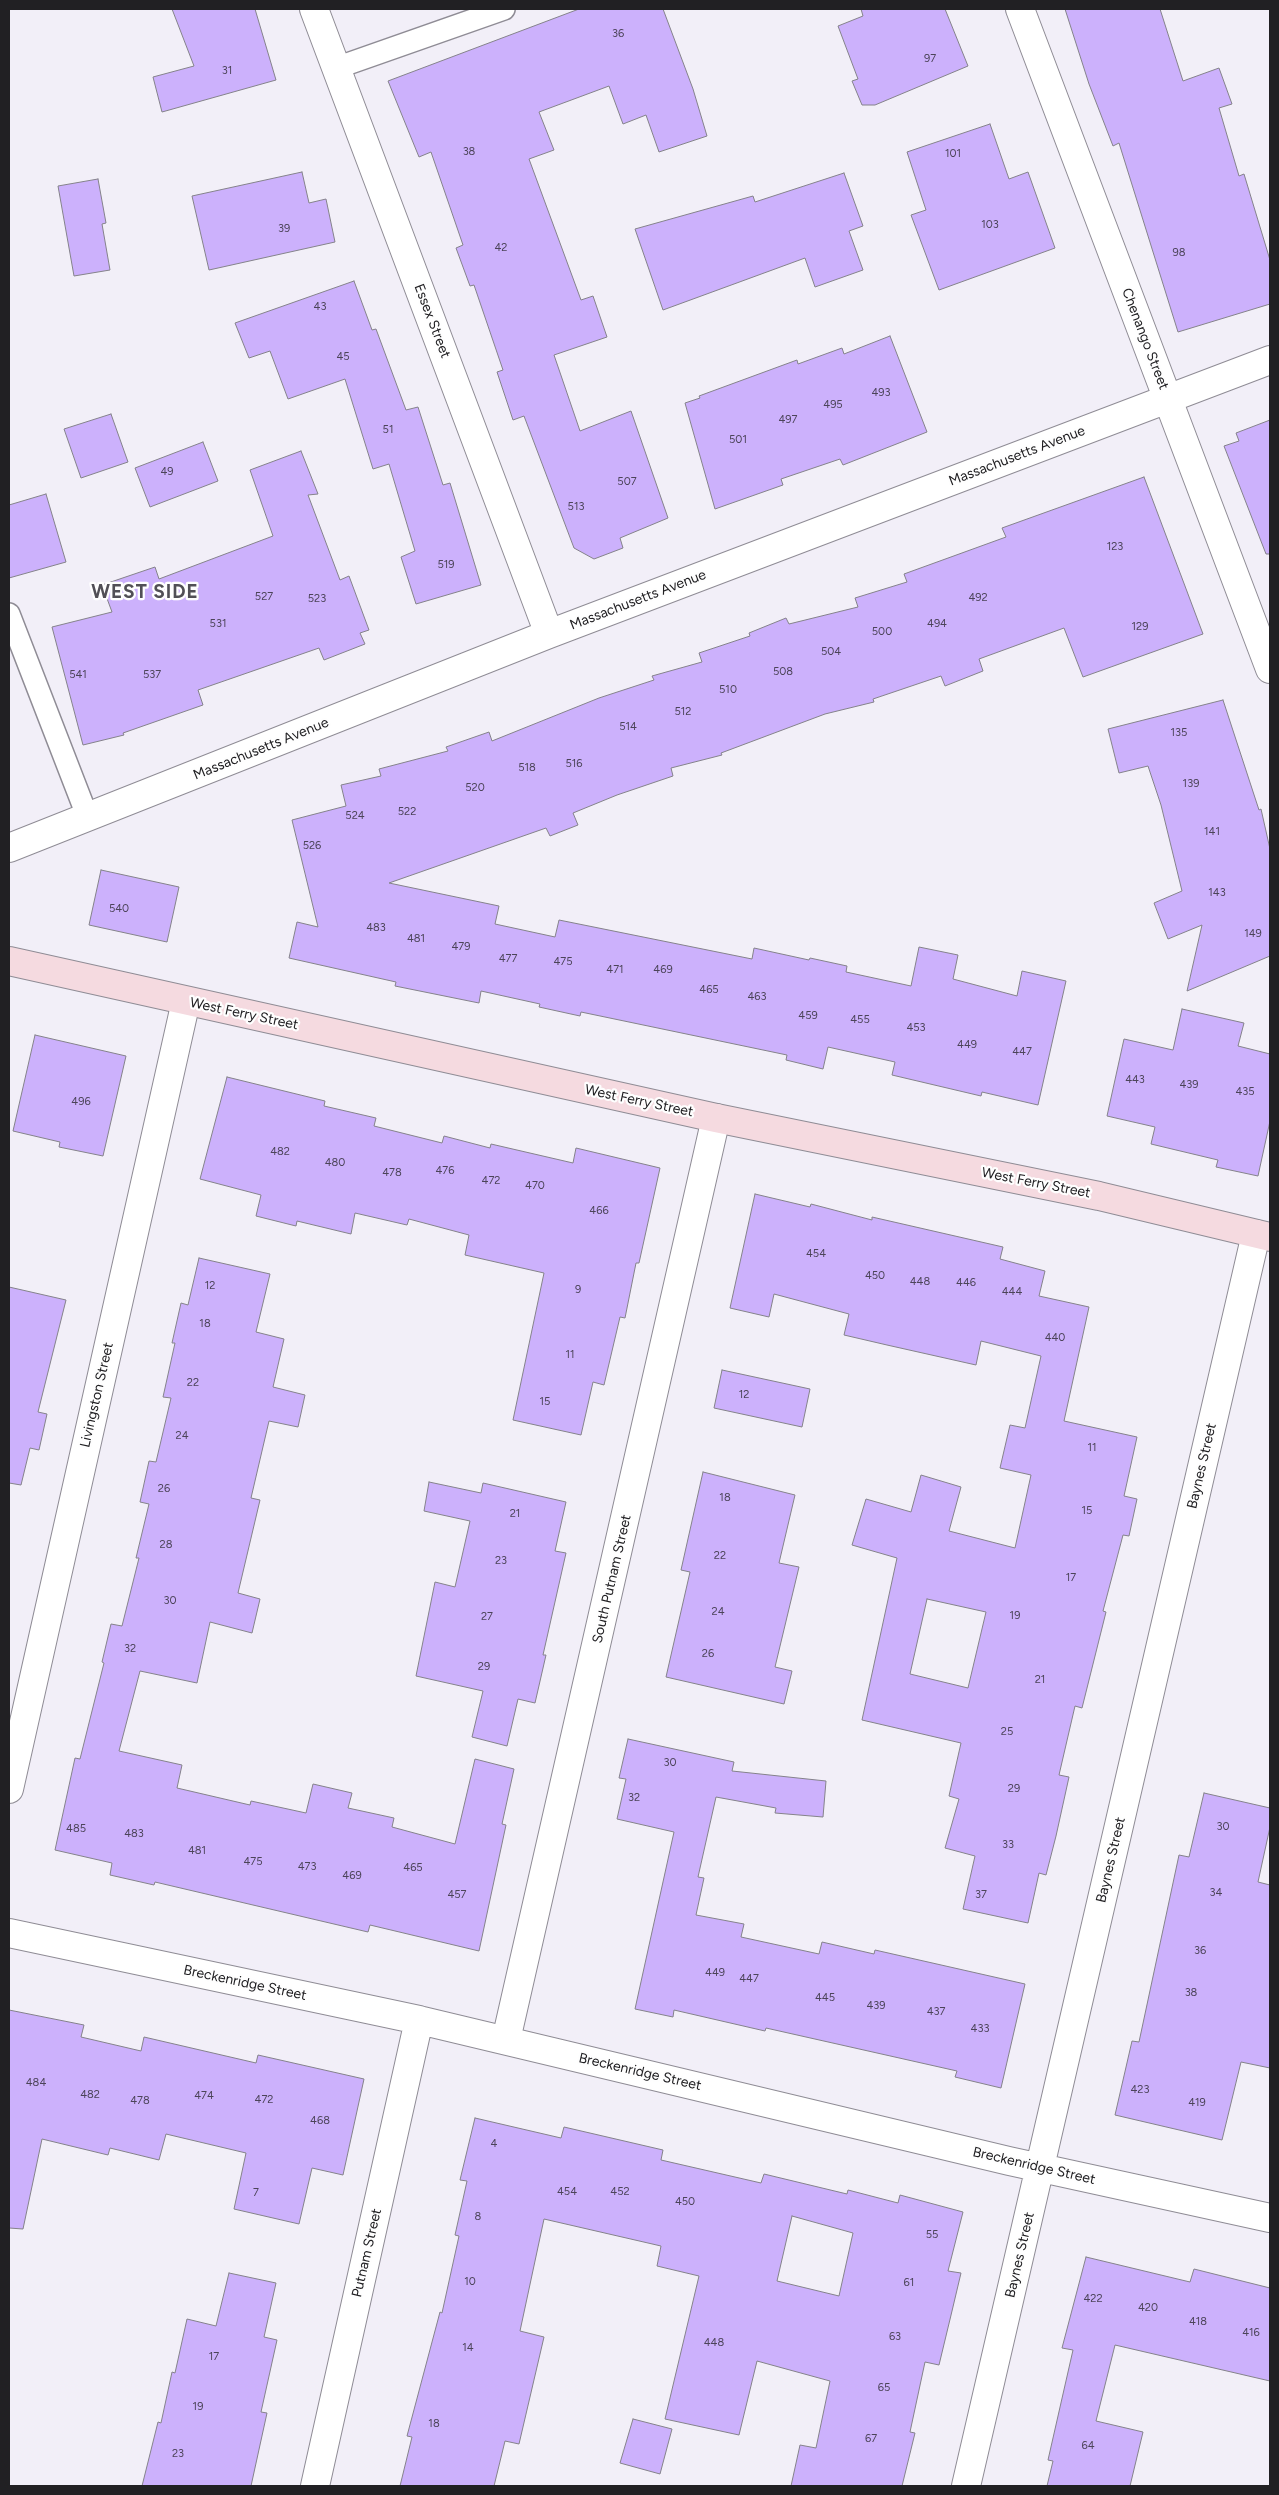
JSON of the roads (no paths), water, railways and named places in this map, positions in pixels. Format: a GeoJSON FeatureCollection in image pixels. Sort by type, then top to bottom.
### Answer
{"type":"FeatureCollection","features":[{"type":"Feature","properties":{"kind":"street","name":"Essex Street"},"geometry":{"type":"LineString","coordinates":[[314,9],[549,634]]}},
{"type":"Feature","properties":{"kind":"street","name":"Chenango Street"},"geometry":{"type":"LineString","coordinates":[[1020,9],[1270,669]]}},
{"type":"Feature","properties":{"kind":"street","name":"Massachusetts Avenue"},"geometry":{"type":"LineString","coordinates":[[9,848],[549,634],[1270,360]]}},
{"type":"Feature","properties":{"kind":"street","name":"West Ferry Street"},"geometry":{"type":"LineString","coordinates":[[9,961],[716,1118],[1099,1196],[1263,1236]]}},
{"type":"Feature","properties":{"kind":"street","name":"Livingston Street"},"geometry":{"type":"LineString","coordinates":[[9,1789],[186,1001]]}},
{"type":"Feature","properties":{"kind":"street","name":"South Putnam Street"},"geometry":{"type":"LineString","coordinates":[[506,2040],[716,1118]]}},
{"type":"Feature","properties":{"kind":"street","name":"Baynes Street"},"geometry":{"type":"LineString","coordinates":[[966,2486],[1040,2168],[1263,1236]]}},
{"type":"Feature","properties":{"kind":"street","name":"Breckenridge Street"},"geometry":{"type":"LineString","coordinates":[[9,1933],[419,2020],[1040,2168],[1270,2218]]}},
{"type":"Feature","properties":{"kind":"street","name":"Putnam Street"},"geometry":{"type":"LineString","coordinates":[[315,2486],[419,2020]]}},
{"type":"Feature","properties":{"kind":"lane"},"geometry":{"type":"LineString","coordinates":[[336,68],[504,9]]}},
{"type":"Feature","properties":{"kind":"lane"},"geometry":{"type":"LineString","coordinates":[[9,614],[88,818]]}},
{"type":"Feature","properties":{"kind":"district","name":"WEST SIDE"},"geometry":{"type":"Point","coordinates":[145,592]}}]}
